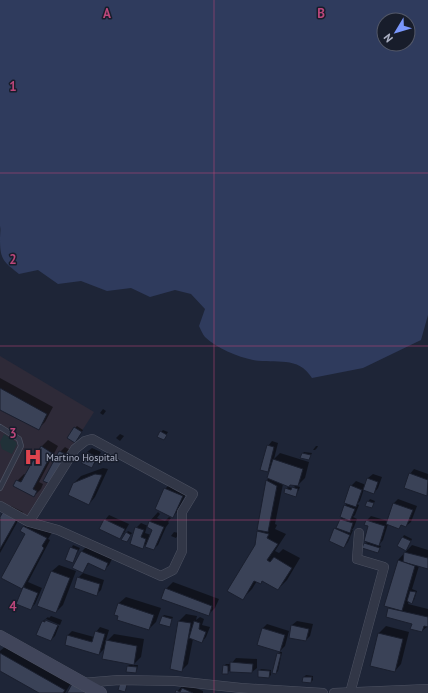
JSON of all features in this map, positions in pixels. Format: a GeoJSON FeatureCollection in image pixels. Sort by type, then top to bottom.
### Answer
{"type":"FeatureCollection","features":[{"type":"Feature","properties":{"kind":"main road"},"geometry":{"type":"LineString","coordinates":[[0,637],[100,693]]}},
{"type":"Feature","properties":{"kind":"street"},"geometry":{"type":"LineString","coordinates":[[0,506],[29,522],[58,530],[161,576],[173,570],[182,551],[182,512],[193,494],[92,439],[85,441],[75,449],[29,522]]}},
{"type":"Feature","properties":{"kind":"street"},"geometry":{"type":"LineString","coordinates":[[350,693],[384,567],[357,558],[359,533]]}},
{"type":"Feature","properties":{"kind":"street"},"geometry":{"type":"LineString","coordinates":[[82,683],[119,680],[175,681],[241,688],[323,693]]}},
{"type":"Feature","properties":{"kind":"street"},"geometry":{"type":"LineString","coordinates":[[334,693],[428,690]]}},
{"type":"Feature","properties":{"kind":"lane"},"geometry":{"type":"LineString","coordinates":[[0,427],[19,439],[21,446],[0,488]]}},
{"type":"Feature","properties":{"kind":"shaded area","name":"Martino Hospital"},"geometry":{"type":"Polygon","coordinates":[[[0,356],[94,412],[27,517],[0,502],[0,356]]]}},
{"type":"Feature","properties":{"kind":"shaded area"},"geometry":{"type":"Polygon","coordinates":[[[4,434],[17,444],[12,454],[2,449],[0,442],[4,434]]]}},
{"type":"Feature","properties":{"kind":"water"},"geometry":{"type":"Polygon","coordinates":[[[0,0],[428,0],[428,315],[421,340],[363,368],[312,378],[300,366],[293,363],[247,359],[228,352],[215,345],[205,337],[199,326],[205,309],[191,294],[175,290],[150,297],[131,288],[107,291],[81,281],[58,284],[38,270],[19,274],[6,263],[2,256],[0,230],[0,0]]]}},
{"type":"Feature","properties":{"kind":"building"},"geometry":{"type":"Polygon","coordinates":[[[0,388],[47,414],[39,430],[0,410],[0,388]]]}},
{"type":"Feature","properties":{"kind":"building"},"geometry":{"type":"Polygon","coordinates":[[[74,427],[82,432],[75,443],[67,438],[74,427]]]}},
{"type":"Feature","properties":{"kind":"building"},"geometry":{"type":"Polygon","coordinates":[[[160,431],[167,435],[164,440],[157,437],[160,431]]]}},
{"type":"Feature","properties":{"kind":"building"},"geometry":{"type":"Polygon","coordinates":[[[267,445],[274,447],[268,472],[260,470],[267,445]]]}},
{"type":"Feature","properties":{"kind":"building"},"geometry":{"type":"Polygon","coordinates":[[[41,446],[52,453],[33,489],[37,491],[34,497],[13,486],[16,480],[21,482],[41,446]]]}},
{"type":"Feature","properties":{"kind":"building"},"geometry":{"type":"Polygon","coordinates":[[[59,451],[66,454],[50,484],[43,481],[59,451]]]}},
{"type":"Feature","properties":{"kind":"building"},"geometry":{"type":"Polygon","coordinates":[[[87,452],[97,457],[92,468],[81,463],[87,452]]]}},
{"type":"Feature","properties":{"kind":"building"},"geometry":{"type":"Polygon","coordinates":[[[302,453],[311,455],[309,460],[300,458],[302,453]]]}},
{"type":"Feature","properties":{"kind":"building"},"geometry":{"type":"Polygon","coordinates":[[[273,459],[303,469],[298,486],[290,485],[289,487],[267,478],[273,459]]]}},
{"type":"Feature","properties":{"kind":"building"},"geometry":{"type":"Polygon","coordinates":[[[409,473],[428,480],[427,496],[404,488],[409,473]]]}},
{"type":"Feature","properties":{"kind":"building"},"geometry":{"type":"Polygon","coordinates":[[[95,474],[102,475],[89,505],[68,495],[73,483],[95,474]]]}},
{"type":"Feature","properties":{"kind":"building"},"geometry":{"type":"Polygon","coordinates":[[[367,478],[378,482],[374,494],[363,490],[367,478]]]}},
{"type":"Feature","properties":{"kind":"building"},"geometry":{"type":"Polygon","coordinates":[[[266,480],[277,486],[268,532],[257,530],[266,480]]]}},
{"type":"Feature","properties":{"kind":"building"},"geometry":{"type":"Polygon","coordinates":[[[350,485],[362,490],[356,507],[344,503],[350,485]]]}},
{"type":"Feature","properties":{"kind":"building"},"geometry":{"type":"Polygon","coordinates":[[[292,487],[298,489],[296,497],[284,493],[285,488],[291,490],[292,487]]]}},
{"type":"Feature","properties":{"kind":"building"},"geometry":{"type":"Polygon","coordinates":[[[164,488],[183,496],[173,518],[155,509],[164,488]]]}},
{"type":"Feature","properties":{"kind":"building"},"geometry":{"type":"Polygon","coordinates":[[[367,501],[374,503],[372,508],[365,506],[367,501]]]}},
{"type":"Feature","properties":{"kind":"building"},"geometry":{"type":"Polygon","coordinates":[[[393,503],[413,510],[406,527],[401,525],[399,529],[386,524],[393,503]]]}},
{"type":"Feature","properties":{"kind":"building"},"geometry":{"type":"Polygon","coordinates":[[[344,505],[355,509],[350,521],[340,517],[344,505]]]}},
{"type":"Feature","properties":{"kind":"building"},"geometry":{"type":"Polygon","coordinates":[[[3,512],[17,519],[0,549],[0,517],[3,512]]]}},
{"type":"Feature","properties":{"kind":"building"},"geometry":{"type":"Polygon","coordinates":[[[104,519],[125,529],[120,539],[99,529],[104,519]]]}},
{"type":"Feature","properties":{"kind":"building"},"geometry":{"type":"Polygon","coordinates":[[[340,519],[353,523],[350,533],[336,528],[340,519]]]}},
{"type":"Feature","properties":{"kind":"building"},"geometry":{"type":"Polygon","coordinates":[[[366,520],[385,526],[379,546],[364,541],[368,526],[364,525],[366,520]]]}},
{"type":"Feature","properties":{"kind":"building"},"geometry":{"type":"Polygon","coordinates":[[[149,521],[164,527],[154,550],[145,547],[152,530],[147,527],[149,521]]]}},
{"type":"Feature","properties":{"kind":"building"},"geometry":{"type":"Polygon","coordinates":[[[23,526],[47,538],[42,546],[44,548],[22,589],[1,578],[25,534],[20,531],[23,526]]]}},
{"type":"Feature","properties":{"kind":"building"},"geometry":{"type":"Polygon","coordinates":[[[135,527],[144,530],[141,537],[146,539],[143,549],[130,544],[135,527]]]}},
{"type":"Feature","properties":{"kind":"building"},"geometry":{"type":"Polygon","coordinates":[[[334,528],[350,535],[344,548],[329,541],[334,528]]]}},
{"type":"Feature","properties":{"kind":"building"},"geometry":{"type":"Polygon","coordinates":[[[257,531],[269,534],[267,538],[278,544],[267,560],[270,562],[274,557],[292,568],[278,590],[262,581],[261,584],[254,581],[243,600],[227,591],[255,545],[257,531]]]}},
{"type":"Feature","properties":{"kind":"building"},"geometry":{"type":"Polygon","coordinates":[[[126,532],[131,535],[127,542],[121,540],[126,532]]]}},
{"type":"Feature","properties":{"kind":"building"},"geometry":{"type":"Polygon","coordinates":[[[402,537],[411,541],[406,551],[397,546],[402,537]]]}},
{"type":"Feature","properties":{"kind":"building"},"geometry":{"type":"Polygon","coordinates":[[[364,543],[380,548],[378,553],[362,548],[364,543]]]}},
{"type":"Feature","properties":{"kind":"building"},"geometry":{"type":"Polygon","coordinates":[[[70,547],[78,550],[73,563],[65,560],[70,547]]]}},
{"type":"Feature","properties":{"kind":"building"},"geometry":{"type":"Polygon","coordinates":[[[81,551],[108,563],[105,571],[88,563],[83,573],[72,568],[81,551]]]}},
{"type":"Feature","properties":{"kind":"building"},"geometry":{"type":"Polygon","coordinates":[[[404,552],[428,558],[428,569],[403,562],[404,552]]]}},
{"type":"Feature","properties":{"kind":"building"},"geometry":{"type":"Polygon","coordinates":[[[398,560],[415,566],[402,611],[384,606],[398,560]]]}},
{"type":"Feature","properties":{"kind":"building"},"geometry":{"type":"Polygon","coordinates":[[[51,571],[70,578],[56,613],[37,606],[51,571]]]}},
{"type":"Feature","properties":{"kind":"building"},"geometry":{"type":"Polygon","coordinates":[[[77,577],[100,584],[97,596],[74,588],[77,577]]]}},
{"type":"Feature","properties":{"kind":"building"},"geometry":{"type":"Polygon","coordinates":[[[23,587],[38,593],[31,610],[16,604],[23,587]]]}},
{"type":"Feature","properties":{"kind":"building"},"geometry":{"type":"Polygon","coordinates":[[[165,588],[212,606],[209,616],[161,599],[165,588]]]}},
{"type":"Feature","properties":{"kind":"building"},"geometry":{"type":"Polygon","coordinates":[[[410,591],[416,592],[412,604],[407,601],[410,591]]]}},
{"type":"Feature","properties":{"kind":"building"},"geometry":{"type":"Polygon","coordinates":[[[118,603],[154,615],[149,630],[117,620],[118,616],[114,615],[118,603]]]}},
{"type":"Feature","properties":{"kind":"building"},"geometry":{"type":"Polygon","coordinates":[[[388,608],[428,617],[428,627],[424,626],[422,632],[410,629],[412,624],[386,617],[388,608]]]}},
{"type":"Feature","properties":{"kind":"building"},"geometry":{"type":"Polygon","coordinates":[[[162,616],[172,619],[170,627],[159,624],[162,616]]]}},
{"type":"Feature","properties":{"kind":"building"},"geometry":{"type":"Polygon","coordinates":[[[45,620],[58,625],[51,641],[36,635],[42,621],[45,622],[45,620]]]}},
{"type":"Feature","properties":{"kind":"building"},"geometry":{"type":"Polygon","coordinates":[[[178,621],[191,623],[182,672],[170,669],[178,621]]]}},
{"type":"Feature","properties":{"kind":"building"},"geometry":{"type":"Polygon","coordinates":[[[194,621],[200,623],[199,629],[206,632],[202,643],[189,638],[194,621]]]}},
{"type":"Feature","properties":{"kind":"building"},"geometry":{"type":"Polygon","coordinates":[[[291,625],[309,629],[306,641],[289,638],[291,625]]]}},
{"type":"Feature","properties":{"kind":"building"},"geometry":{"type":"Polygon","coordinates":[[[262,628],[285,635],[280,652],[257,645],[262,628]]]}},
{"type":"Feature","properties":{"kind":"building"},"geometry":{"type":"Polygon","coordinates":[[[95,631],[105,634],[99,655],[65,645],[67,635],[92,642],[95,631]]]}},
{"type":"Feature","properties":{"kind":"building"},"geometry":{"type":"Polygon","coordinates":[[[378,633],[403,639],[395,672],[370,666],[378,633]]]}},
{"type":"Feature","properties":{"kind":"building"},"geometry":{"type":"Polygon","coordinates":[[[106,640],[137,646],[134,665],[102,659],[106,640]]]}},
{"type":"Feature","properties":{"kind":"building"},"geometry":{"type":"Polygon","coordinates":[[[0,653],[65,690],[63,693],[39,693],[0,671],[0,653]]]}},
{"type":"Feature","properties":{"kind":"building"},"geometry":{"type":"Polygon","coordinates":[[[277,653],[281,654],[276,674],[272,673],[277,653]]]}},
{"type":"Feature","properties":{"kind":"building"},"geometry":{"type":"Polygon","coordinates":[[[230,662],[253,664],[252,673],[230,672],[230,662]]]}},
{"type":"Feature","properties":{"kind":"building"},"geometry":{"type":"Polygon","coordinates":[[[223,665],[228,666],[228,674],[222,674],[223,665]]]}},
{"type":"Feature","properties":{"kind":"building"},"geometry":{"type":"Polygon","coordinates":[[[127,666],[137,667],[136,673],[126,672],[127,666]]]}},
{"type":"Feature","properties":{"kind":"building"},"geometry":{"type":"Polygon","coordinates":[[[258,670],[270,671],[269,678],[258,677],[258,670]]]}},
{"type":"Feature","properties":{"kind":"building"},"geometry":{"type":"Polygon","coordinates":[[[303,677],[312,677],[311,683],[302,682],[303,677]]]}},
{"type":"Feature","properties":{"kind":"building"},"geometry":{"type":"Polygon","coordinates":[[[73,682],[92,693],[67,693],[73,682]]]}},
{"type":"Feature","properties":{"kind":"building"},"geometry":{"type":"Polygon","coordinates":[[[120,683],[127,685],[125,692],[118,690],[120,683]]]}},
{"type":"Feature","properties":{"kind":"building"},"geometry":{"type":"Polygon","coordinates":[[[182,688],[193,693],[175,693],[176,690],[180,692],[182,688]]]}},
{"type":"Feature","properties":{"kind":"place","name":"Martino Hospital"},"geometry":{"type":"Point","coordinates":[33,457]}}]}
